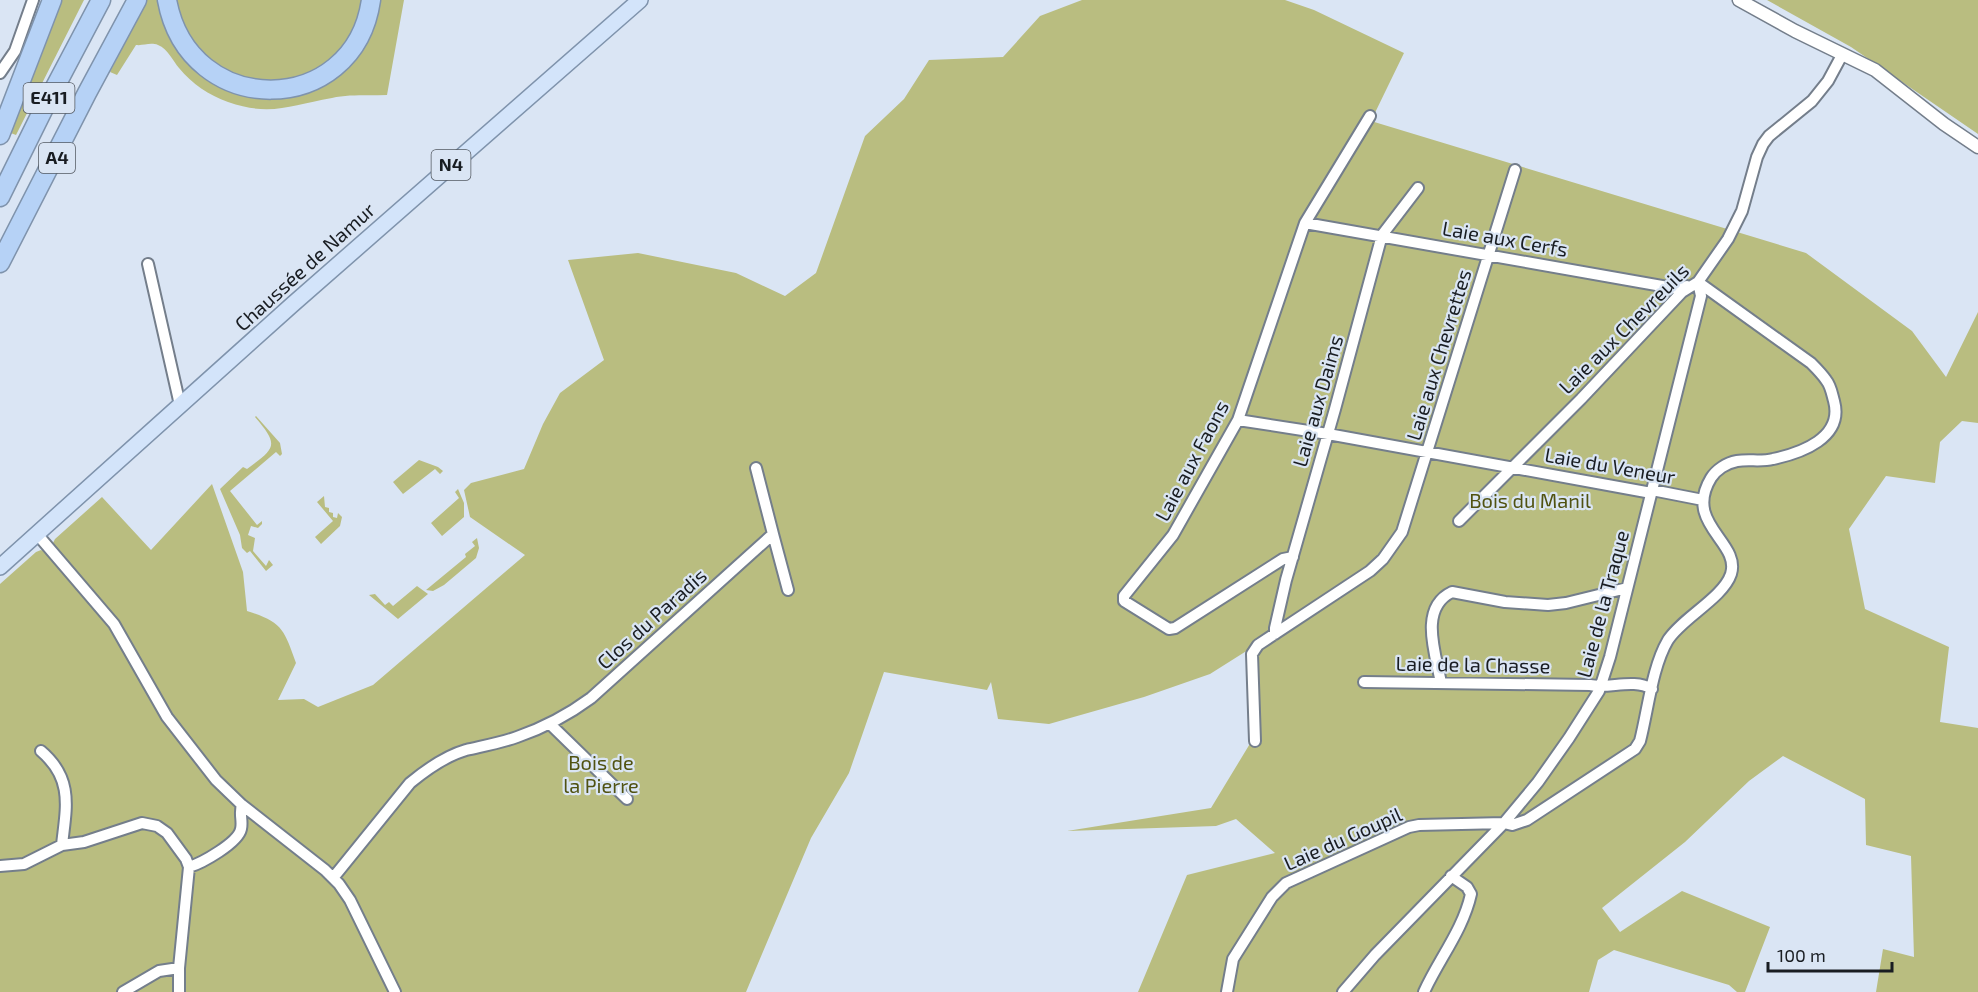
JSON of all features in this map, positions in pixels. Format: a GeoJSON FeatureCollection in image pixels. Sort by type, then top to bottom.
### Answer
{"type":"FeatureCollection","features":[{"type":"Feature","properties":{"kind":"highway"},"geometry":{"type":"LineString","coordinates":[[0,135],[52,0]]}},
{"type":"Feature","properties":{"kind":"highway","name":"E411"},"geometry":{"type":"LineString","coordinates":[[0,197],[101,0]]}},
{"type":"Feature","properties":{"kind":"highway","name":"E411"},"geometry":{"type":"LineString","coordinates":[[0,243],[126,0]]}},
{"type":"Feature","properties":{"kind":"highway"},"geometry":{"type":"LineString","coordinates":[[0,263],[137,0]]}},
{"type":"Feature","properties":{"kind":"highway"},"geometry":{"type":"LineString","coordinates":[[167,0],[177,33],[186,49],[200,64],[220,78],[240,86],[259,90],[279,90],[310,81],[327,73],[340,61],[354,45],[365,27],[371,0]]}},
{"type":"Feature","properties":{"kind":"highway","name":"A4"},"geometry":{"type":"LineString","coordinates":[[0,272],[81,111],[87,93]]}},
{"type":"Feature","properties":{"kind":"main road","name":"Chaussée de Namur"},"geometry":{"type":"LineString","coordinates":[[0,567],[180,405],[640,0]]}},
{"type":"Feature","properties":{"kind":"street"},"geometry":{"type":"LineString","coordinates":[[0,73],[15,51],[33,0]]}},
{"type":"Feature","properties":{"kind":"street"},"geometry":{"type":"LineString","coordinates":[[1739,0],[1775,21],[1860,62],[1888,79],[1944,124],[1978,147]]}},
{"type":"Feature","properties":{"kind":"street","name":"Laie aux Chevreuils"},"geometry":{"type":"LineString","coordinates":[[1460,521],[1581,399],[1682,292],[1698,282],[1728,239],[1739,218],[1763,144],[1769,136],[1812,101],[1828,81],[1842,55]]}},
{"type":"Feature","properties":{"kind":"street","name":"Laie aux Faons"},"geometry":{"type":"LineString","coordinates":[[1293,557],[1283,559],[1175,628],[1168,628],[1124,601],[1124,596],[1173,535],[1238,420],[1305,223],[1370,116]]}},
{"type":"Feature","properties":{"kind":"street","name":"Laie aux Chevrettes"},"geometry":{"type":"LineString","coordinates":[[1255,741],[1252,654],[1258,645],[1370,571],[1392,548],[1406,522],[1515,170]]}},
{"type":"Feature","properties":{"kind":"street","name":"Laie aux Daims"},"geometry":{"type":"LineString","coordinates":[[1275,634],[1293,557],[1382,235],[1418,188]]}},
{"type":"Feature","properties":{"kind":"street","name":"Laie aux Cerfs"},"geometry":{"type":"LineString","coordinates":[[1305,223],[1679,289],[1698,282]]}},
{"type":"Feature","properties":{"kind":"street"},"geometry":{"type":"LineString","coordinates":[[148,264],[180,405]]}},
{"type":"Feature","properties":{"kind":"street"},"geometry":{"type":"LineString","coordinates":[[1698,282],[1811,363],[1831,389],[1836,416],[1834,425],[1828,433],[1809,447],[1773,459],[1737,461],[1724,466],[1710,480],[1703,500]]}},
{"type":"Feature","properties":{"kind":"street","name":"Laie de la Traque"},"geometry":{"type":"LineString","coordinates":[[1343,992],[1503,823],[1555,760],[1600,687],[1610,657],[1701,296],[1698,282]]}},
{"type":"Feature","properties":{"kind":"street","name":"Laie du Veneur"},"geometry":{"type":"LineString","coordinates":[[1238,420],[1703,500]]}},
{"type":"Feature","properties":{"kind":"street"},"geometry":{"type":"LineString","coordinates":[[756,468],[788,590]]}},
{"type":"Feature","properties":{"kind":"street","name":"Laie du Goupil"},"geometry":{"type":"LineString","coordinates":[[1227,992],[1233,959],[1272,897],[1286,883],[1409,827],[1503,823],[1512,825],[1527,820],[1635,749],[1668,640],[1723,587],[1731,574],[1730,556],[1709,524],[1704,513],[1703,500]]}},
{"type":"Feature","properties":{"kind":"street"},"geometry":{"type":"LineString","coordinates":[[37,534],[114,624],[174,727],[216,780],[242,805],[333,878],[350,900],[395,992]]}},
{"type":"Feature","properties":{"kind":"street","name":"Clos du Paradis"},"geometry":{"type":"LineString","coordinates":[[333,878],[410,783],[421,774],[439,761],[465,751],[516,737],[550,724],[573,711],[591,698],[773,534]]}},
{"type":"Feature","properties":{"kind":"street"},"geometry":{"type":"LineString","coordinates":[[1441,683],[1431,632],[1435,611],[1452,592],[1504,602],[1548,605],[1566,603],[1627,588]]}},
{"type":"Feature","properties":{"kind":"street","name":"Laie de la Chasse"},"geometry":{"type":"LineString","coordinates":[[1364,682],[1600,687],[1626,684],[1645,685],[1652,689]]}},
{"type":"Feature","properties":{"kind":"street"},"geometry":{"type":"LineString","coordinates":[[550,724],[627,799]]}},
{"type":"Feature","properties":{"kind":"street"},"geometry":{"type":"LineString","coordinates":[[41,751],[57,769],[66,792],[67,810],[62,845]]}},
{"type":"Feature","properties":{"kind":"street"},"geometry":{"type":"LineString","coordinates":[[189,867],[198,864],[236,838],[242,826],[240,811],[242,805]]}},
{"type":"Feature","properties":{"kind":"street"},"geometry":{"type":"LineString","coordinates":[[0,866],[24,864],[62,845],[84,842],[138,824],[150,824],[167,833],[186,859],[189,867],[179,968],[179,992]]}},
{"type":"Feature","properties":{"kind":"street"},"geometry":{"type":"LineString","coordinates":[[1424,992],[1449,948],[1469,904],[1471,894],[1467,887],[1451,876]]}},
{"type":"Feature","properties":{"kind":"street"},"geometry":{"type":"LineString","coordinates":[[123,992],[159,970],[179,968]]}},
{"type":"Feature","properties":{"kind":"green space"},"geometry":{"type":"Polygon","coordinates":[[[58,0],[84,0],[16,135],[8,132],[58,0]]]}},
{"type":"Feature","properties":{"kind":"green space"},"geometry":{"type":"Polygon","coordinates":[[[146,0],[162,0],[219,82],[316,84],[376,0],[404,0],[387,95],[339,97],[269,109],[243,106],[221,99],[201,88],[184,74],[165,49],[152,44],[136,45],[117,75],[110,72],[146,0]]]}},
{"type":"Feature","properties":{"kind":"green space"},"geometry":{"type":"Polygon","coordinates":[[[174,0],[363,0],[349,38],[330,60],[312,72],[292,79],[271,81],[250,79],[230,73],[211,61],[183,31],[174,0]]]}},
{"type":"Feature","properties":{"kind":"green space"},"geometry":{"type":"Polygon","coordinates":[[[1082,0],[1285,0],[1314,10],[1404,53],[1371,121],[1806,253],[1912,331],[1946,377],[1978,312],[1978,423],[1962,421],[1940,442],[1935,483],[1886,476],[1849,529],[1865,609],[1949,647],[1940,722],[1978,728],[1978,992],[1876,992],[1883,949],[1914,957],[1911,856],[1866,845],[1865,799],[1783,756],[1749,781],[1685,842],[1602,908],[1620,932],[1682,891],[1770,927],[1745,992],[1737,992],[1729,985],[1614,950],[1598,960],[1589,992],[1138,992],[1187,875],[1275,853],[1236,819],[1216,826],[1067,831],[1211,808],[1251,742],[1248,650],[1210,674],[1144,697],[1049,724],[998,719],[991,682],[987,690],[884,672],[849,773],[811,838],[746,992],[0,992],[0,584],[36,552],[41,550],[49,554],[56,548],[53,543],[55,539],[102,497],[151,550],[212,484],[243,572],[247,611],[268,619],[280,628],[296,663],[278,700],[304,699],[318,707],[373,685],[525,555],[470,517],[464,490],[471,483],[524,469],[543,424],[560,393],[604,360],[568,260],[638,253],[736,273],[785,296],[816,273],[865,136],[904,99],[929,60],[1003,57],[1040,16],[1082,0]]]}},
{"type":"Feature","properties":{"kind":"green space"},"geometry":{"type":"Polygon","coordinates":[[[1767,0],[1978,0],[1978,134],[1851,47],[1767,0]]]}},
{"type":"Feature","properties":{"kind":"green space"},"geometry":{"type":"Polygon","coordinates":[[[256,416],[280,443],[282,454],[280,456],[276,452],[230,491],[257,525],[262,521],[258,528],[251,526],[248,535],[255,538],[253,551],[266,566],[269,560],[273,565],[266,571],[250,551],[247,553],[242,548],[240,535],[220,489],[243,467],[247,469],[264,456],[271,446],[268,434],[256,416]]]}},
{"type":"Feature","properties":{"kind":"green space"},"geometry":{"type":"Polygon","coordinates":[[[419,460],[443,471],[440,474],[435,469],[403,494],[393,482],[419,460]]]}},
{"type":"Feature","properties":{"kind":"green space"},"geometry":{"type":"Polygon","coordinates":[[[458,489],[464,503],[464,517],[442,536],[431,523],[459,498],[455,492],[458,489]]]}},
{"type":"Feature","properties":{"kind":"green space"},"geometry":{"type":"Polygon","coordinates":[[[324,496],[325,507],[333,513],[333,517],[337,518],[338,513],[342,517],[340,526],[321,544],[315,537],[333,521],[317,502],[324,496]]]}},
{"type":"Feature","properties":{"kind":"green space"},"geometry":{"type":"Polygon","coordinates":[[[477,538],[479,548],[476,558],[444,585],[433,591],[426,590],[466,557],[465,554],[475,546],[472,542],[477,538]]]}},
{"type":"Feature","properties":{"kind":"green space"},"geometry":{"type":"Polygon","coordinates":[[[417,586],[428,594],[398,619],[369,595],[375,594],[385,605],[389,602],[393,606],[417,586]]]}},
{"type":"Feature","properties":{"kind":"park label","name":"Bois du Manil"},"geometry":{"type":"Point","coordinates":[1530,501]}},
{"type":"Feature","properties":{"kind":"park label","name":"Bois de la Pierre"},"geometry":{"type":"Point","coordinates":[601,774]}}]}
